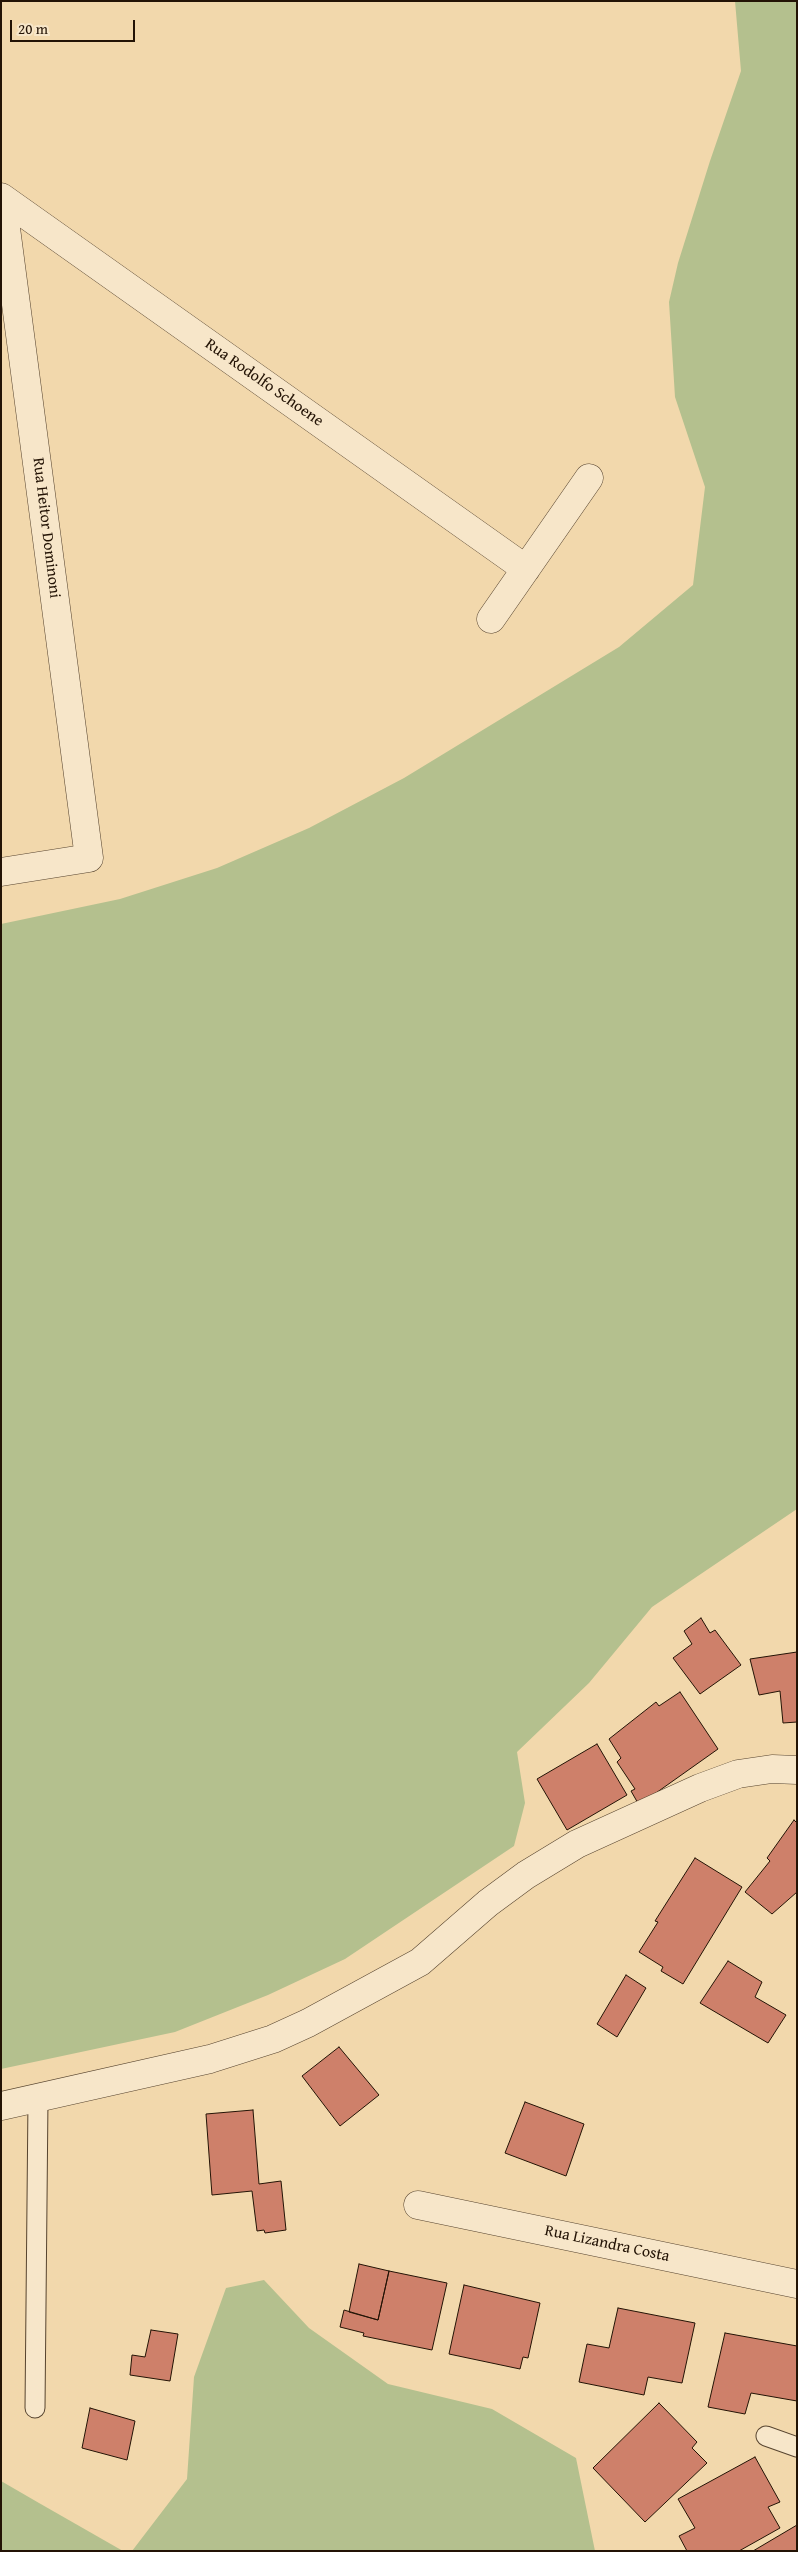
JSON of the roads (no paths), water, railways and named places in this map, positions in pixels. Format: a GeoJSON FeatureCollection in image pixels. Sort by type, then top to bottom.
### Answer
{"type":"FeatureCollection","features":[{"type":"Feature","properties":{"kind":"street","name":"Rua Rodolfo Schoene"},"geometry":{"type":"LineString","coordinates":[[2,197],[526,569]]}},
{"type":"Feature","properties":{"kind":"street","name":"Rua Heitor Dominoni"},"geometry":{"type":"LineString","coordinates":[[1,872],[89,858],[2,197]]}},
{"type":"Feature","properties":{"kind":"street"},"geometry":{"type":"LineString","coordinates":[[490,619],[590,478]]}},
{"type":"Feature","properties":{"kind":"street"},"geometry":{"type":"LineString","coordinates":[[1,2106],[210,2059],[273,2039],[308,2023],[420,1962],[488,1903],[526,1875],[577,1844],[700,1788],[738,1774],[772,1769],[797,1770]]}},
{"type":"Feature","properties":{"kind":"street","name":"Rua Lizandra Costa"},"geometry":{"type":"LineString","coordinates":[[418,2205],[797,2284]]}},
{"type":"Feature","properties":{"kind":"lane"},"geometry":{"type":"LineString","coordinates":[[35,2408],[38,2099]]}},
{"type":"Feature","properties":{"kind":"lane"},"geometry":{"type":"LineString","coordinates":[[766,2436],[797,2447]]}}]}
